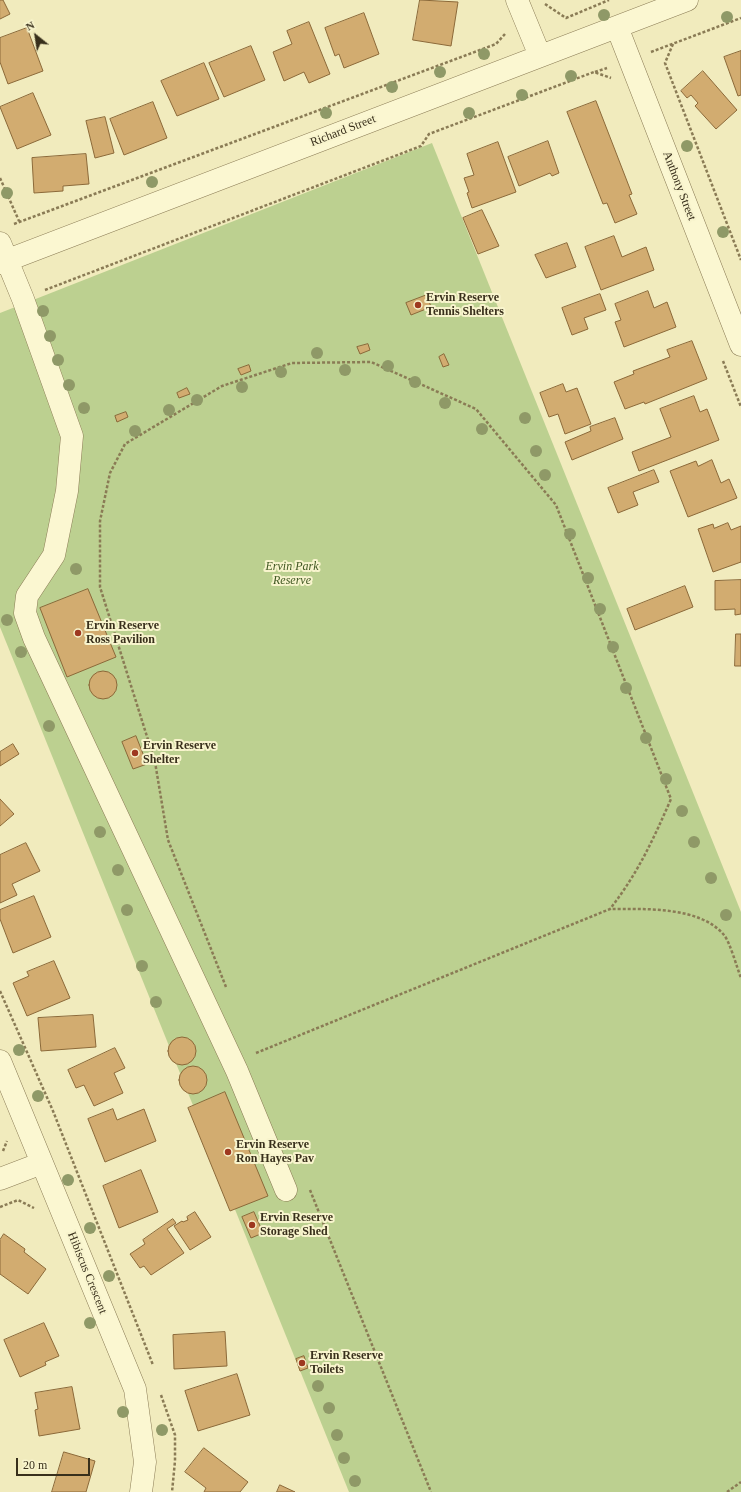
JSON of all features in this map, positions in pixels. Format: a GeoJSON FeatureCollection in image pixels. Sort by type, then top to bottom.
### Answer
{"type":"FeatureCollection","features":[{"type":"Feature","properties":{"kind":"street"},"geometry":{"type":"LineString","coordinates":[[517,0],[540,56]]}},
{"type":"Feature","properties":{"kind":"street","name":"Richard Street"},"geometry":{"type":"LineString","coordinates":[[2,256],[687,0]]}},
{"type":"Feature","properties":{"kind":"street","name":"Anthony Street"},"geometry":{"type":"LineString","coordinates":[[617,27],[741,345]]}},
{"type":"Feature","properties":{"kind":"street"},"geometry":{"type":"LineString","coordinates":[[2,256],[23,299],[72,436],[67,491],[54,555],[27,596],[25,613],[34,638],[237,1070],[286,1190]]}},
{"type":"Feature","properties":{"kind":"street","name":"Hibiscus Crescent"},"geometry":{"type":"LineString","coordinates":[[0,1060],[135,1389],[145,1462],[141,1492]]}},
{"type":"Feature","properties":{"kind":"street"},"geometry":{"type":"LineString","coordinates":[[0,1179],[42,1163]]}},
{"type":"Feature","properties":{"kind":"path"},"geometry":{"type":"LineString","coordinates":[[543,0],[545,4],[566,18],[609,0]]}},
{"type":"Feature","properties":{"kind":"path"},"geometry":{"type":"LineString","coordinates":[[23,299],[421,146],[429,134],[741,18]]}},
{"type":"Feature","properties":{"kind":"path"},"geometry":{"type":"LineString","coordinates":[[13,224],[496,44],[509,30]]}},
{"type":"Feature","properties":{"kind":"path"},"geometry":{"type":"LineString","coordinates":[[673,44],[665,63],[741,260]]}},
{"type":"Feature","properties":{"kind":"path"},"geometry":{"type":"LineString","coordinates":[[594,72],[613,79]]}},
{"type":"Feature","properties":{"kind":"path"},"geometry":{"type":"LineString","coordinates":[[0,178],[19,221]]}},
{"type":"Feature","properties":{"kind":"path"},"geometry":{"type":"LineString","coordinates":[[721,356],[741,407]]}},
{"type":"Feature","properties":{"kind":"path"},"geometry":{"type":"LineString","coordinates":[[226,988],[168,840],[155,762],[100,587],[100,521],[110,473],[125,444],[222,386],[292,363],[371,362],[476,409],[556,505],[671,799],[630,884],[610,909]]}},
{"type":"Feature","properties":{"kind":"path"},"geometry":{"type":"LineString","coordinates":[[256,1053],[610,909],[670,911],[703,919],[725,935],[741,978]]}},
{"type":"Feature","properties":{"kind":"path"},"geometry":{"type":"LineString","coordinates":[[252,1046],[259,1061]]}},
{"type":"Feature","properties":{"kind":"path"},"geometry":{"type":"LineString","coordinates":[[308,1185],[431,1492]]}},
{"type":"Feature","properties":{"kind":"path"},"geometry":{"type":"LineString","coordinates":[[0,1207],[18,1200],[36,1209]]}},
{"type":"Feature","properties":{"kind":"path"},"geometry":{"type":"LineString","coordinates":[[727,1492],[741,1482]]}},
{"type":"Feature","properties":{"kind":"green space","name":"Ervin Park Reserve"},"geometry":{"type":"Polygon","coordinates":[[[432,143],[741,912],[741,1492],[349,1492],[0,627],[0,313],[432,143]]]}},
{"type":"Feature","properties":{"kind":"building"},"geometry":{"type":"Polygon","coordinates":[[[0,0],[3,0],[10,14],[0,19],[0,0]]]}},
{"type":"Feature","properties":{"kind":"building"},"geometry":{"type":"Polygon","coordinates":[[[420,0],[458,2],[451,46],[413,40],[420,0]]]}},
{"type":"Feature","properties":{"kind":"building"},"geometry":{"type":"Polygon","coordinates":[[[364,13],[379,54],[344,68],[339,54],[335,56],[325,28],[364,13]]]}},
{"type":"Feature","properties":{"kind":"building"},"geometry":{"type":"Polygon","coordinates":[[[309,22],[330,74],[309,83],[304,72],[284,81],[273,52],[292,44],[287,31],[309,22]]]}},
{"type":"Feature","properties":{"kind":"building"},"geometry":{"type":"Polygon","coordinates":[[[27,28],[43,71],[8,84],[0,62],[0,38],[27,28]]]}},
{"type":"Feature","properties":{"kind":"building"},"geometry":{"type":"Polygon","coordinates":[[[251,46],[265,80],[224,97],[209,63],[251,46]]]}},
{"type":"Feature","properties":{"kind":"building"},"geometry":{"type":"Polygon","coordinates":[[[741,51],[741,95],[738,96],[724,57],[741,51]]]}},
{"type":"Feature","properties":{"kind":"building"},"geometry":{"type":"Polygon","coordinates":[[[204,63],[219,99],[177,116],[161,81],[204,63]]]}},
{"type":"Feature","properties":{"kind":"building"},"geometry":{"type":"Polygon","coordinates":[[[703,71],[737,110],[716,129],[695,106],[698,103],[691,95],[687,98],[681,91],[703,71]]]}},
{"type":"Feature","properties":{"kind":"building"},"geometry":{"type":"Polygon","coordinates":[[[33,93],[51,135],[17,149],[0,107],[33,93]]]}},
{"type":"Feature","properties":{"kind":"building"},"geometry":{"type":"Polygon","coordinates":[[[596,101],[632,194],[629,195],[637,214],[615,223],[607,203],[603,204],[567,112],[596,101]]]}},
{"type":"Feature","properties":{"kind":"building"},"geometry":{"type":"Polygon","coordinates":[[[153,102],[167,138],[124,155],[110,119],[153,102]]]}},
{"type":"Feature","properties":{"kind":"building"},"geometry":{"type":"Polygon","coordinates":[[[105,117],[114,153],[95,158],[86,121],[105,117]]]}},
{"type":"Feature","properties":{"kind":"building"},"geometry":{"type":"Polygon","coordinates":[[[548,141],[559,173],[552,176],[550,173],[519,186],[508,157],[548,141]]]}},
{"type":"Feature","properties":{"kind":"building"},"geometry":{"type":"Polygon","coordinates":[[[498,142],[516,192],[472,208],[467,193],[469,192],[464,178],[474,175],[467,154],[498,142]]]}},
{"type":"Feature","properties":{"kind":"building"},"geometry":{"type":"Polygon","coordinates":[[[86,154],[89,184],[63,186],[63,191],[34,193],[32,158],[86,154]]]}},
{"type":"Feature","properties":{"kind":"building"},"geometry":{"type":"Polygon","coordinates":[[[482,210],[499,246],[478,254],[463,218],[482,210]]]}},
{"type":"Feature","properties":{"kind":"building"},"geometry":{"type":"Polygon","coordinates":[[[614,236],[622,257],[646,247],[654,270],[601,290],[585,247],[614,236]]]}},
{"type":"Feature","properties":{"kind":"building"},"geometry":{"type":"Polygon","coordinates":[[[567,243],[576,267],[546,278],[535,255],[567,243]]]}},
{"type":"Feature","properties":{"kind":"building"},"geometry":{"type":"Polygon","coordinates":[[[648,291],[654,308],[667,302],[676,327],[624,347],[615,322],[621,320],[615,304],[648,291]]]}},
{"type":"Feature","properties":{"kind":"building"},"geometry":{"type":"Polygon","coordinates":[[[600,294],[606,310],[584,318],[588,329],[572,335],[562,308],[600,294]]]}},
{"type":"Feature","properties":{"kind":"building","name":"Ervin Reserve Tennis Shelters"},"geometry":{"type":"Polygon","coordinates":[[[427,295],[431,307],[411,315],[406,303],[427,295]]]}},
{"type":"Feature","properties":{"kind":"building"},"geometry":{"type":"Polygon","coordinates":[[[692,341],[707,379],[645,404],[644,402],[625,409],[614,382],[634,374],[633,371],[670,357],[667,350],[692,341]]]}},
{"type":"Feature","properties":{"kind":"building"},"geometry":{"type":"Polygon","coordinates":[[[368,344],[370,350],[360,354],[357,347],[368,344]]]}},
{"type":"Feature","properties":{"kind":"building"},"geometry":{"type":"Polygon","coordinates":[[[444,354],[449,365],[443,367],[439,357],[444,354]]]}},
{"type":"Feature","properties":{"kind":"building"},"geometry":{"type":"Polygon","coordinates":[[[249,365],[251,371],[241,375],[238,369],[249,365]]]}},
{"type":"Feature","properties":{"kind":"building"},"geometry":{"type":"Polygon","coordinates":[[[563,384],[566,392],[577,388],[591,424],[565,434],[558,414],[549,417],[540,393],[563,384]]]}},
{"type":"Feature","properties":{"kind":"building"},"geometry":{"type":"Polygon","coordinates":[[[187,388],[190,394],[179,398],[177,393],[187,388]]]}},
{"type":"Feature","properties":{"kind":"building"},"geometry":{"type":"Polygon","coordinates":[[[694,396],[700,412],[707,409],[719,440],[639,471],[632,452],[671,437],[660,409],[694,396]]]}},
{"type":"Feature","properties":{"kind":"building"},"geometry":{"type":"Polygon","coordinates":[[[126,412],[128,417],[117,422],[115,416],[126,412]]]}},
{"type":"Feature","properties":{"kind":"building"},"geometry":{"type":"Polygon","coordinates":[[[615,418],[623,439],[572,460],[565,442],[591,431],[590,427],[615,418]]]}},
{"type":"Feature","properties":{"kind":"building"},"geometry":{"type":"Polygon","coordinates":[[[712,460],[721,483],[729,479],[737,498],[688,517],[670,471],[696,461],[698,466],[712,460]]]}},
{"type":"Feature","properties":{"kind":"building"},"geometry":{"type":"Polygon","coordinates":[[[654,470],[659,482],[633,492],[638,505],[618,513],[608,488],[654,470]]]}},
{"type":"Feature","properties":{"kind":"building"},"geometry":{"type":"Polygon","coordinates":[[[728,523],[731,530],[741,526],[741,562],[713,572],[698,529],[713,524],[714,528],[728,523]]]}},
{"type":"Feature","properties":{"kind":"building"},"geometry":{"type":"Polygon","coordinates":[[[741,580],[741,614],[735,615],[735,609],[715,610],[715,581],[741,580]]]}},
{"type":"Feature","properties":{"kind":"building"},"geometry":{"type":"Polygon","coordinates":[[[685,586],[693,607],[635,630],[627,609],[685,586]]]}},
{"type":"Feature","properties":{"kind":"building","name":"Ervin Reserve Ross Pavilion"},"geometry":{"type":"Polygon","coordinates":[[[88,589],[116,657],[67,677],[40,608],[88,589]]]}},
{"type":"Feature","properties":{"kind":"building"},"geometry":{"type":"Polygon","coordinates":[[[736,634],[741,634],[741,666],[735,666],[736,634]]]}},
{"type":"Feature","properties":{"kind":"building"},"geometry":{"type":"Polygon","coordinates":[[[103,671],[113,675],[117,685],[113,695],[103,699],[93,695],[89,685],[93,675],[103,671]]]}},
{"type":"Feature","properties":{"kind":"building","name":"Ervin Reserve Shelter"},"geometry":{"type":"Polygon","coordinates":[[[136,736],[147,764],[133,769],[122,742],[136,736]]]}},
{"type":"Feature","properties":{"kind":"building"},"geometry":{"type":"Polygon","coordinates":[[[13,744],[19,754],[0,766],[0,752],[13,744]]]}},
{"type":"Feature","properties":{"kind":"building"},"geometry":{"type":"Polygon","coordinates":[[[0,799],[14,814],[0,826],[0,799]]]}},
{"type":"Feature","properties":{"kind":"building"},"geometry":{"type":"Polygon","coordinates":[[[26,843],[40,871],[12,884],[17,895],[0,903],[0,855],[26,843]]]}},
{"type":"Feature","properties":{"kind":"building"},"geometry":{"type":"Polygon","coordinates":[[[34,896],[51,937],[13,953],[0,919],[0,910],[34,896]]]}},
{"type":"Feature","properties":{"kind":"building"},"geometry":{"type":"Polygon","coordinates":[[[54,961],[70,998],[27,1016],[13,983],[29,976],[27,972],[54,961]]]}},
{"type":"Feature","properties":{"kind":"building"},"geometry":{"type":"Polygon","coordinates":[[[93,1015],[96,1047],[41,1051],[38,1018],[93,1015]]]}},
{"type":"Feature","properties":{"kind":"building"},"geometry":{"type":"Polygon","coordinates":[[[182,1037],[192,1041],[196,1051],[192,1061],[182,1065],[172,1061],[168,1051],[172,1041],[182,1037]]]}},
{"type":"Feature","properties":{"kind":"building"},"geometry":{"type":"Polygon","coordinates":[[[115,1048],[125,1068],[114,1073],[123,1093],[94,1106],[84,1085],[76,1088],[68,1070],[115,1048]]]}},
{"type":"Feature","properties":{"kind":"building"},"geometry":{"type":"Polygon","coordinates":[[[193,1066],[203,1070],[207,1080],[203,1090],[193,1094],[183,1090],[179,1080],[183,1070],[193,1066]]]}},
{"type":"Feature","properties":{"kind":"building","name":"Ervin Reserve Ron Hayes Pav"},"geometry":{"type":"Polygon","coordinates":[[[225,1092],[268,1196],[230,1211],[188,1108],[225,1092]]]}},
{"type":"Feature","properties":{"kind":"building"},"geometry":{"type":"Polygon","coordinates":[[[113,1109],[117,1120],[144,1109],[156,1141],[105,1162],[88,1119],[113,1109]]]}},
{"type":"Feature","properties":{"kind":"building"},"geometry":{"type":"Polygon","coordinates":[[[141,1170],[158,1212],[119,1228],[103,1186],[141,1170]]]}},
{"type":"Feature","properties":{"kind":"building"},"geometry":{"type":"Polygon","coordinates":[[[195,1212],[211,1237],[190,1250],[174,1226],[182,1221],[188,1220],[187,1217],[195,1212]]]}},
{"type":"Feature","properties":{"kind":"building","name":"Ervin Reserve Storage Shed"},"geometry":{"type":"Polygon","coordinates":[[[254,1212],[263,1233],[251,1238],[242,1217],[254,1212]]]}},
{"type":"Feature","properties":{"kind":"building"},"geometry":{"type":"Polygon","coordinates":[[[173,1219],[176,1223],[167,1229],[184,1253],[151,1275],[144,1266],[140,1268],[130,1254],[145,1244],[143,1240],[173,1219]]]}},
{"type":"Feature","properties":{"kind":"building"},"geometry":{"type":"Polygon","coordinates":[[[4,1234],[25,1249],[24,1252],[46,1269],[28,1294],[0,1274],[0,1240],[4,1234]]]}},
{"type":"Feature","properties":{"kind":"building"},"geometry":{"type":"Polygon","coordinates":[[[44,1323],[59,1356],[45,1362],[46,1365],[20,1377],[4,1340],[44,1323]]]}},
{"type":"Feature","properties":{"kind":"building"},"geometry":{"type":"Polygon","coordinates":[[[225,1332],[227,1366],[174,1369],[173,1335],[225,1332]]]}},
{"type":"Feature","properties":{"kind":"building","name":"Ervin Reserve Toilets"},"geometry":{"type":"Polygon","coordinates":[[[304,1356],[308,1368],[300,1371],[296,1359],[304,1356]]]}},
{"type":"Feature","properties":{"kind":"building"},"geometry":{"type":"Polygon","coordinates":[[[237,1374],[250,1415],[198,1431],[185,1391],[237,1374]]]}},
{"type":"Feature","properties":{"kind":"building"},"geometry":{"type":"Polygon","coordinates":[[[72,1387],[80,1429],[39,1436],[35,1410],[38,1409],[35,1393],[72,1387]]]}},
{"type":"Feature","properties":{"kind":"building"},"geometry":{"type":"Polygon","coordinates":[[[204,1448],[248,1482],[240,1492],[204,1492],[206,1488],[185,1472],[204,1448]]]}},
{"type":"Feature","properties":{"kind":"building"},"geometry":{"type":"Polygon","coordinates":[[[64,1452],[95,1461],[86,1492],[52,1492],[64,1452]]]}},
{"type":"Feature","properties":{"kind":"building"},"geometry":{"type":"Polygon","coordinates":[[[280,1485],[295,1492],[277,1492],[280,1485]]]}},
{"type":"Feature","properties":{"kind":"place","name":"Ervin Reserve Tennis Shelters"},"geometry":{"type":"Point","coordinates":[418,305]}},
{"type":"Feature","properties":{"kind":"place","name":"Ervin Reserve Ross Pavilion"},"geometry":{"type":"Point","coordinates":[78,633]}},
{"type":"Feature","properties":{"kind":"place","name":"Ervin Reserve Shelter"},"geometry":{"type":"Point","coordinates":[135,753]}},
{"type":"Feature","properties":{"kind":"place","name":"Ervin Reserve Ron Hayes Pav"},"geometry":{"type":"Point","coordinates":[228,1152]}},
{"type":"Feature","properties":{"kind":"place","name":"Ervin Reserve Storage Shed"},"geometry":{"type":"Point","coordinates":[252,1225]}},
{"type":"Feature","properties":{"kind":"place","name":"Ervin Reserve Toilets"},"geometry":{"type":"Point","coordinates":[302,1363]}}]}
